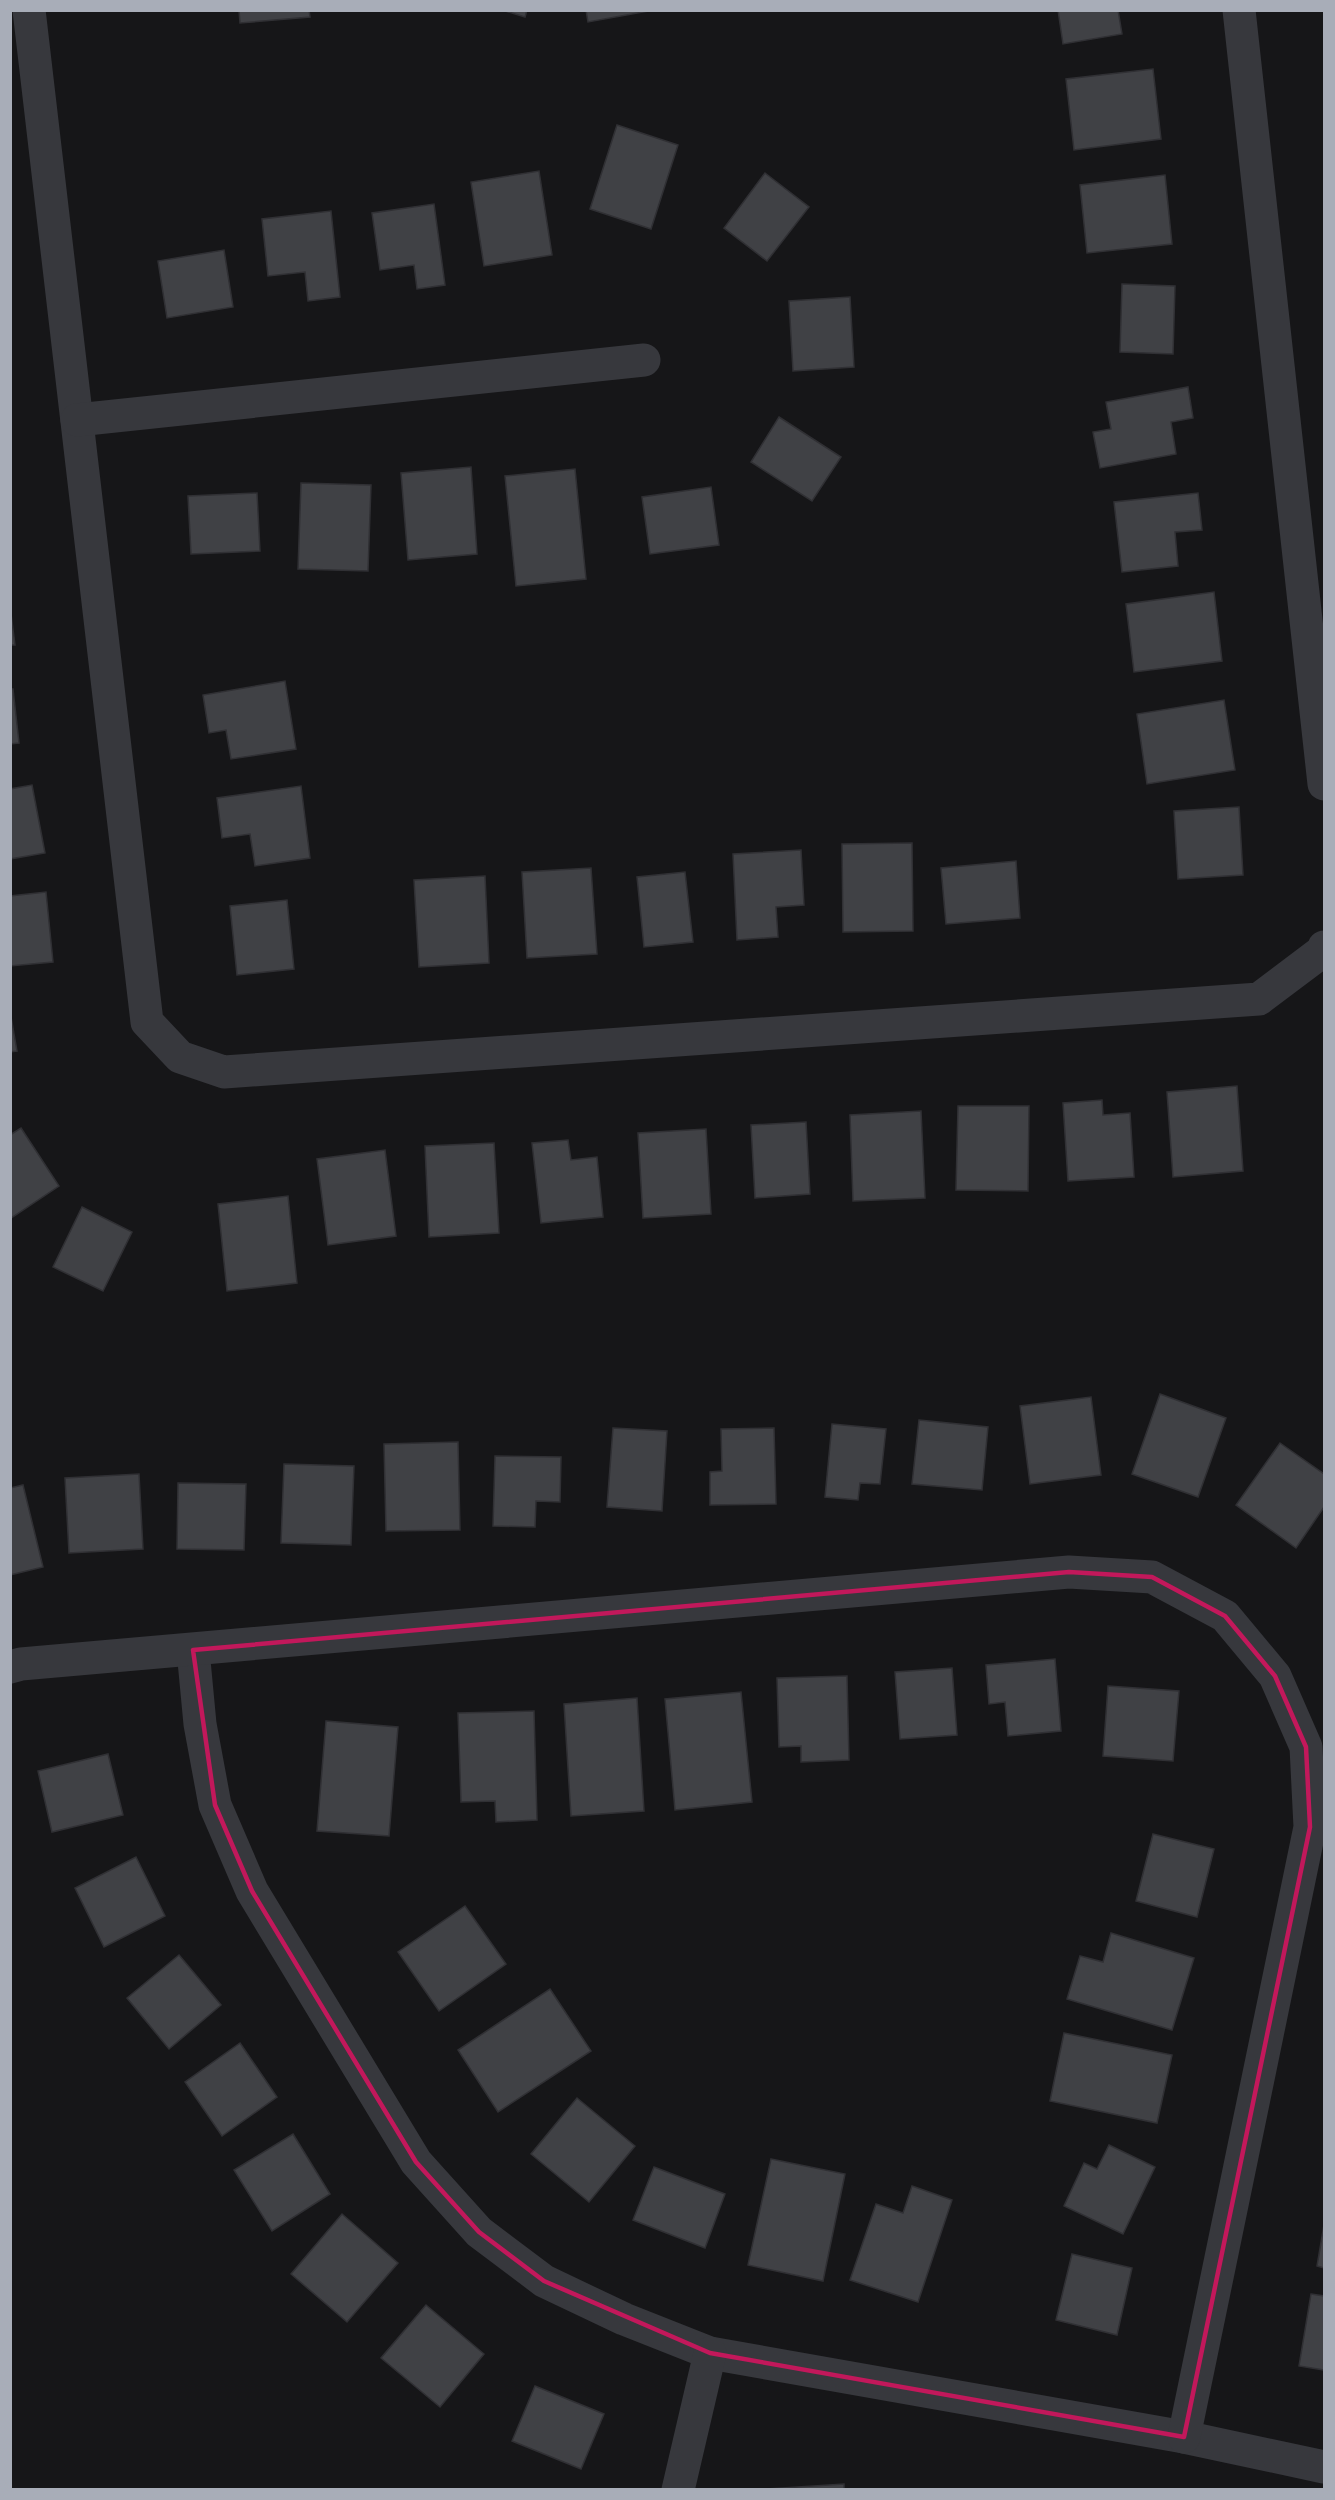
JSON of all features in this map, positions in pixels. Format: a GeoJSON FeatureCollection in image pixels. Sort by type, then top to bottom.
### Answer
{"type":"FeatureCollection","features":[{"type":"Feature","properties":{"kind":"street"},"geometry":{"type":"LineString","coordinates":[[29,10],[147,1022],[180,1057],[224,1072],[1259,999],[1324,950],[1324,947]]}},
{"type":"Feature","properties":{"kind":"street"},"geometry":{"type":"LineString","coordinates":[[1239,10],[1324,784]]}},
{"type":"Feature","properties":{"kind":"street"},"geometry":{"type":"LineString","coordinates":[[77,420],[644,360]]}},
{"type":"Feature","properties":{"kind":"street"},"geometry":{"type":"LineString","coordinates":[[10,1667],[21,1664],[1069,1572],[1152,1577],[1225,1616],[1275,1676],[1306,1747],[1310,1827],[1184,2437]]}},
{"type":"Feature","properties":{"kind":"street"},"geometry":{"type":"LineString","coordinates":[[193,1650],[200,1724],[215,1805],[252,1891],[416,2162],[479,2232],[544,2281],[624,2319],[710,2353],[1184,2437],[1324,2467]]}},
{"type":"Feature","properties":{"kind":"street"},"geometry":{"type":"LineString","coordinates":[[678,2490],[710,2353]]}},
{"type":"Feature","properties":{"kind":"highlighted area"},"geometry":{"type":"Polygon","coordinates":[[[1069,1572],[1152,1577],[1225,1616],[1275,1676],[1306,1747],[1310,1827],[1184,2437],[710,2353],[544,2281],[479,2232],[416,2162],[252,1891],[215,1805],[193,1650],[1069,1572]]]}},
{"type":"Feature","properties":{"kind":"building"},"geometry":{"type":"Polygon","coordinates":[[[239,10],[309,10],[310,17],[240,23],[239,10]]]}},
{"type":"Feature","properties":{"kind":"building"},"geometry":{"type":"Polygon","coordinates":[[[502,10],[527,10],[525,17],[502,10]]]}},
{"type":"Feature","properties":{"kind":"building"},"geometry":{"type":"Polygon","coordinates":[[[586,10],[654,10],[588,22],[586,10]]]}},
{"type":"Feature","properties":{"kind":"building"},"geometry":{"type":"Polygon","coordinates":[[[1058,10],[1118,10],[1122,34],[1063,44],[1058,10]]]}},
{"type":"Feature","properties":{"kind":"building"},"geometry":{"type":"Polygon","coordinates":[[[1153,69],[1161,139],[1074,150],[1066,79],[1153,69]]]}},
{"type":"Feature","properties":{"kind":"building"},"geometry":{"type":"Polygon","coordinates":[[[617,125],[678,145],[651,229],[590,209],[617,125]]]}},
{"type":"Feature","properties":{"kind":"building"},"geometry":{"type":"Polygon","coordinates":[[[539,171],[552,255],[484,266],[471,182],[539,171]]]}},
{"type":"Feature","properties":{"kind":"building"},"geometry":{"type":"Polygon","coordinates":[[[765,173],[809,207],[767,261],[724,228],[765,173]]]}},
{"type":"Feature","properties":{"kind":"building"},"geometry":{"type":"Polygon","coordinates":[[[1165,175],[1172,244],[1087,253],[1080,185],[1165,175]]]}},
{"type":"Feature","properties":{"kind":"building"},"geometry":{"type":"Polygon","coordinates":[[[434,204],[445,285],[417,289],[414,265],[380,270],[372,213],[434,204]]]}},
{"type":"Feature","properties":{"kind":"building"},"geometry":{"type":"Polygon","coordinates":[[[331,211],[340,297],[308,301],[305,272],[268,276],[262,219],[331,211]]]}},
{"type":"Feature","properties":{"kind":"building"},"geometry":{"type":"Polygon","coordinates":[[[224,250],[233,307],[167,318],[158,261],[224,250]]]}},
{"type":"Feature","properties":{"kind":"building"},"geometry":{"type":"Polygon","coordinates":[[[1122,284],[1175,286],[1173,354],[1120,352],[1122,284]]]}},
{"type":"Feature","properties":{"kind":"building"},"geometry":{"type":"Polygon","coordinates":[[[850,297],[854,367],[793,371],[789,301],[850,297]]]}},
{"type":"Feature","properties":{"kind":"building"},"geometry":{"type":"Polygon","coordinates":[[[1188,387],[1193,418],[1171,422],[1176,454],[1100,468],[1093,432],[1111,429],[1106,402],[1188,387]]]}},
{"type":"Feature","properties":{"kind":"building"},"geometry":{"type":"Polygon","coordinates":[[[779,417],[841,457],[812,501],[751,462],[779,417]]]}},
{"type":"Feature","properties":{"kind":"building"},"geometry":{"type":"Polygon","coordinates":[[[471,467],[477,554],[408,560],[401,473],[471,467]]]}},
{"type":"Feature","properties":{"kind":"building"},"geometry":{"type":"Polygon","coordinates":[[[575,469],[586,579],[516,586],[505,476],[575,469]]]}},
{"type":"Feature","properties":{"kind":"building"},"geometry":{"type":"Polygon","coordinates":[[[301,483],[371,485],[368,571],[298,569],[301,483]]]}},
{"type":"Feature","properties":{"kind":"building"},"geometry":{"type":"Polygon","coordinates":[[[711,487],[719,545],[650,554],[642,497],[711,487]]]}},
{"type":"Feature","properties":{"kind":"building"},"geometry":{"type":"Polygon","coordinates":[[[257,493],[260,551],[191,554],[188,496],[257,493]]]}},
{"type":"Feature","properties":{"kind":"building"},"geometry":{"type":"Polygon","coordinates":[[[1198,493],[1202,530],[1175,532],[1178,566],[1122,572],[1114,502],[1198,493]]]}},
{"type":"Feature","properties":{"kind":"building"},"geometry":{"type":"Polygon","coordinates":[[[1214,592],[1222,661],[1134,672],[1126,604],[1214,592]]]}},
{"type":"Feature","properties":{"kind":"building"},"geometry":{"type":"Polygon","coordinates":[[[10,606],[15,645],[10,645],[10,606]]]}},
{"type":"Feature","properties":{"kind":"building"},"geometry":{"type":"Polygon","coordinates":[[[285,681],[296,749],[231,759],[226,730],[209,733],[203,695],[285,681]]]}},
{"type":"Feature","properties":{"kind":"building"},"geometry":{"type":"Polygon","coordinates":[[[10,689],[13,689],[19,743],[10,744],[10,689]]]}},
{"type":"Feature","properties":{"kind":"building"},"geometry":{"type":"Polygon","coordinates":[[[1224,700],[1235,770],[1147,784],[1137,714],[1224,700]]]}},
{"type":"Feature","properties":{"kind":"building"},"geometry":{"type":"Polygon","coordinates":[[[32,785],[45,853],[10,859],[10,789],[32,785]]]}},
{"type":"Feature","properties":{"kind":"building"},"geometry":{"type":"Polygon","coordinates":[[[301,786],[310,858],[255,866],[250,834],[222,838],[217,798],[301,786]]]}},
{"type":"Feature","properties":{"kind":"building"},"geometry":{"type":"Polygon","coordinates":[[[1239,807],[1243,875],[1178,879],[1174,811],[1239,807]]]}},
{"type":"Feature","properties":{"kind":"building"},"geometry":{"type":"Polygon","coordinates":[[[912,843],[913,931],[843,932],[842,844],[912,843]]]}},
{"type":"Feature","properties":{"kind":"building"},"geometry":{"type":"Polygon","coordinates":[[[801,850],[804,905],[776,907],[778,937],[737,940],[733,854],[801,850]]]}},
{"type":"Feature","properties":{"kind":"building"},"geometry":{"type":"Polygon","coordinates":[[[1016,861],[1020,918],[946,924],[941,868],[1016,861]]]}},
{"type":"Feature","properties":{"kind":"building"},"geometry":{"type":"Polygon","coordinates":[[[591,868],[597,954],[527,958],[522,872],[591,868]]]}},
{"type":"Feature","properties":{"kind":"building"},"geometry":{"type":"Polygon","coordinates":[[[685,872],[693,942],[644,947],[637,877],[685,872]]]}},
{"type":"Feature","properties":{"kind":"building"},"geometry":{"type":"Polygon","coordinates":[[[485,876],[489,963],[419,967],[414,880],[485,876]]]}},
{"type":"Feature","properties":{"kind":"building"},"geometry":{"type":"Polygon","coordinates":[[[46,892],[53,962],[10,966],[10,896],[46,892]]]}},
{"type":"Feature","properties":{"kind":"building"},"geometry":{"type":"Polygon","coordinates":[[[287,900],[294,969],[237,975],[230,906],[287,900]]]}},
{"type":"Feature","properties":{"kind":"building"},"geometry":{"type":"Polygon","coordinates":[[[10,1011],[17,1051],[10,1052],[10,1011]]]}},
{"type":"Feature","properties":{"kind":"building"},"geometry":{"type":"Polygon","coordinates":[[[1237,1086],[1243,1171],[1173,1177],[1167,1092],[1237,1086]]]}},
{"type":"Feature","properties":{"kind":"building"},"geometry":{"type":"Polygon","coordinates":[[[1102,1100],[1103,1115],[1130,1113],[1134,1177],[1068,1181],[1063,1103],[1102,1100]]]}},
{"type":"Feature","properties":{"kind":"building"},"geometry":{"type":"Polygon","coordinates":[[[958,1106],[1029,1106],[1028,1191],[956,1190],[958,1106]]]}},
{"type":"Feature","properties":{"kind":"building"},"geometry":{"type":"Polygon","coordinates":[[[921,1111],[925,1198],[853,1201],[850,1115],[921,1111]]]}},
{"type":"Feature","properties":{"kind":"building"},"geometry":{"type":"Polygon","coordinates":[[[806,1122],[810,1194],[755,1198],[751,1125],[806,1122]]]}},
{"type":"Feature","properties":{"kind":"building"},"geometry":{"type":"Polygon","coordinates":[[[21,1128],[59,1186],[11,1218],[10,1135],[21,1128]]]}},
{"type":"Feature","properties":{"kind":"building"},"geometry":{"type":"Polygon","coordinates":[[[706,1129],[711,1214],[643,1218],[638,1133],[706,1129]]]}},
{"type":"Feature","properties":{"kind":"building"},"geometry":{"type":"Polygon","coordinates":[[[568,1140],[571,1160],[597,1157],[603,1217],[541,1223],[532,1143],[568,1140]]]}},
{"type":"Feature","properties":{"kind":"building"},"geometry":{"type":"Polygon","coordinates":[[[494,1143],[499,1233],[429,1237],[425,1146],[494,1143]]]}},
{"type":"Feature","properties":{"kind":"building"},"geometry":{"type":"Polygon","coordinates":[[[385,1150],[396,1236],[328,1245],[317,1159],[385,1150]]]}},
{"type":"Feature","properties":{"kind":"building"},"geometry":{"type":"Polygon","coordinates":[[[288,1196],[297,1283],[227,1291],[218,1204],[288,1196]]]}},
{"type":"Feature","properties":{"kind":"building"},"geometry":{"type":"Polygon","coordinates":[[[82,1207],[132,1232],[103,1291],[53,1267],[82,1207]]]}},
{"type":"Feature","properties":{"kind":"building"},"geometry":{"type":"Polygon","coordinates":[[[1160,1394],[1226,1418],[1198,1497],[1132,1474],[1160,1394]]]}},
{"type":"Feature","properties":{"kind":"building"},"geometry":{"type":"Polygon","coordinates":[[[1091,1397],[1101,1475],[1030,1484],[1020,1406],[1091,1397]]]}},
{"type":"Feature","properties":{"kind":"building"},"geometry":{"type":"Polygon","coordinates":[[[919,1420],[988,1427],[982,1490],[912,1484],[919,1420]]]}},
{"type":"Feature","properties":{"kind":"building"},"geometry":{"type":"Polygon","coordinates":[[[832,1424],[886,1429],[880,1484],[860,1483],[858,1500],[825,1497],[832,1424]]]}},
{"type":"Feature","properties":{"kind":"building"},"geometry":{"type":"Polygon","coordinates":[[[613,1428],[667,1431],[662,1511],[607,1507],[613,1428]]]}},
{"type":"Feature","properties":{"kind":"building"},"geometry":{"type":"Polygon","coordinates":[[[774,1428],[776,1504],[710,1505],[710,1472],[722,1471],[721,1429],[774,1428]]]}},
{"type":"Feature","properties":{"kind":"building"},"geometry":{"type":"Polygon","coordinates":[[[458,1442],[460,1530],[386,1531],[384,1444],[458,1442]]]}},
{"type":"Feature","properties":{"kind":"building"},"geometry":{"type":"Polygon","coordinates":[[[1280,1443],[1324,1474],[1324,1507],[1296,1548],[1236,1505],[1280,1443]]]}},
{"type":"Feature","properties":{"kind":"building"},"geometry":{"type":"Polygon","coordinates":[[[495,1456],[561,1457],[560,1502],[536,1501],[535,1527],[493,1526],[495,1456]]]}},
{"type":"Feature","properties":{"kind":"building"},"geometry":{"type":"Polygon","coordinates":[[[284,1464],[354,1466],[351,1545],[281,1543],[284,1464]]]}},
{"type":"Feature","properties":{"kind":"building"},"geometry":{"type":"Polygon","coordinates":[[[139,1474],[143,1549],[69,1553],[65,1478],[139,1474]]]}},
{"type":"Feature","properties":{"kind":"building"},"geometry":{"type":"Polygon","coordinates":[[[178,1483],[246,1484],[244,1550],[177,1549],[178,1483]]]}},
{"type":"Feature","properties":{"kind":"building"},"geometry":{"type":"Polygon","coordinates":[[[23,1485],[43,1567],[10,1575],[10,1488],[23,1485]]]}},
{"type":"Feature","properties":{"kind":"building"},"geometry":{"type":"Polygon","coordinates":[[[1055,1659],[1061,1731],[1008,1736],[1005,1702],[989,1704],[986,1665],[1055,1659]]]}},
{"type":"Feature","properties":{"kind":"building"},"geometry":{"type":"Polygon","coordinates":[[[952,1668],[957,1735],[900,1739],[895,1672],[952,1668]]]}},
{"type":"Feature","properties":{"kind":"building"},"geometry":{"type":"Polygon","coordinates":[[[847,1676],[849,1760],[801,1762],[801,1746],[779,1747],[777,1678],[847,1676]]]}},
{"type":"Feature","properties":{"kind":"building"},"geometry":{"type":"Polygon","coordinates":[[[1108,1686],[1179,1691],[1173,1761],[1103,1756],[1108,1686]]]}},
{"type":"Feature","properties":{"kind":"building"},"geometry":{"type":"Polygon","coordinates":[[[741,1692],[752,1802],[675,1810],[665,1699],[741,1692]]]}},
{"type":"Feature","properties":{"kind":"building"},"geometry":{"type":"Polygon","coordinates":[[[637,1698],[644,1811],[571,1816],[564,1704],[637,1698]]]}},
{"type":"Feature","properties":{"kind":"building"},"geometry":{"type":"Polygon","coordinates":[[[534,1711],[537,1820],[496,1822],[495,1801],[461,1802],[458,1713],[534,1711]]]}},
{"type":"Feature","properties":{"kind":"building"},"geometry":{"type":"Polygon","coordinates":[[[326,1721],[398,1727],[389,1836],[317,1831],[326,1721]]]}},
{"type":"Feature","properties":{"kind":"building"},"geometry":{"type":"Polygon","coordinates":[[[108,1754],[123,1815],[52,1832],[38,1771],[108,1754]]]}},
{"type":"Feature","properties":{"kind":"building"},"geometry":{"type":"Polygon","coordinates":[[[1153,1834],[1214,1849],[1197,1917],[1136,1901],[1153,1834]]]}},
{"type":"Feature","properties":{"kind":"building"},"geometry":{"type":"Polygon","coordinates":[[[136,1857],[165,1916],[104,1947],[75,1888],[136,1857]]]}},
{"type":"Feature","properties":{"kind":"building"},"geometry":{"type":"Polygon","coordinates":[[[465,1906],[506,1964],[439,2011],[398,1952],[465,1906]]]}},
{"type":"Feature","properties":{"kind":"building"},"geometry":{"type":"Polygon","coordinates":[[[1111,1933],[1194,1958],[1172,2030],[1067,1999],[1080,1956],[1103,1962],[1111,1933]]]}},
{"type":"Feature","properties":{"kind":"building"},"geometry":{"type":"Polygon","coordinates":[[[179,1955],[221,2005],[169,2049],[127,1998],[179,1955]]]}},
{"type":"Feature","properties":{"kind":"building"},"geometry":{"type":"Polygon","coordinates":[[[550,1989],[591,2051],[498,2112],[458,2050],[550,1989]]]}},
{"type":"Feature","properties":{"kind":"building"},"geometry":{"type":"Polygon","coordinates":[[[1064,2033],[1172,2055],[1157,2123],[1050,2101],[1064,2033]]]}},
{"type":"Feature","properties":{"kind":"building"},"geometry":{"type":"Polygon","coordinates":[[[240,2043],[277,2097],[222,2136],[185,2082],[240,2043]]]}},
{"type":"Feature","properties":{"kind":"building"},"geometry":{"type":"Polygon","coordinates":[[[577,2098],[635,2146],[589,2202],[531,2154],[577,2098]]]}},
{"type":"Feature","properties":{"kind":"building"},"geometry":{"type":"Polygon","coordinates":[[[293,2134],[330,2194],[272,2231],[234,2170],[293,2134]]]}},
{"type":"Feature","properties":{"kind":"building"},"geometry":{"type":"Polygon","coordinates":[[[1109,2145],[1155,2167],[1123,2234],[1064,2206],[1084,2163],[1097,2169],[1109,2145]]]}},
{"type":"Feature","properties":{"kind":"building"},"geometry":{"type":"Polygon","coordinates":[[[771,2159],[845,2174],[823,2281],[748,2265],[771,2159]]]}},
{"type":"Feature","properties":{"kind":"building"},"geometry":{"type":"Polygon","coordinates":[[[654,2167],[725,2194],[705,2248],[633,2220],[654,2167]]]}},
{"type":"Feature","properties":{"kind":"building"},"geometry":{"type":"Polygon","coordinates":[[[912,2186],[952,2200],[918,2302],[850,2280],[876,2204],[903,2213],[912,2186]]]}},
{"type":"Feature","properties":{"kind":"building"},"geometry":{"type":"Polygon","coordinates":[[[342,2214],[398,2263],[347,2322],[291,2274],[342,2214]]]}},
{"type":"Feature","properties":{"kind":"building"},"geometry":{"type":"Polygon","coordinates":[[[1324,2225],[1324,2268],[1317,2266],[1324,2225]]]}},
{"type":"Feature","properties":{"kind":"building"},"geometry":{"type":"Polygon","coordinates":[[[1072,2254],[1132,2268],[1117,2335],[1056,2320],[1072,2254]]]}},
{"type":"Feature","properties":{"kind":"building"},"geometry":{"type":"Polygon","coordinates":[[[1311,2294],[1324,2296],[1324,2370],[1299,2366],[1311,2294]]]}},
{"type":"Feature","properties":{"kind":"building"},"geometry":{"type":"Polygon","coordinates":[[[426,2305],[484,2354],[440,2407],[381,2358],[426,2305]]]}},
{"type":"Feature","properties":{"kind":"building"},"geometry":{"type":"Polygon","coordinates":[[[535,2386],[604,2414],[581,2469],[512,2441],[535,2386]]]}},
{"type":"Feature","properties":{"kind":"building"},"geometry":{"type":"Polygon","coordinates":[[[844,2484],[844,2490],[767,2490],[767,2489],[844,2484]]]}}]}
